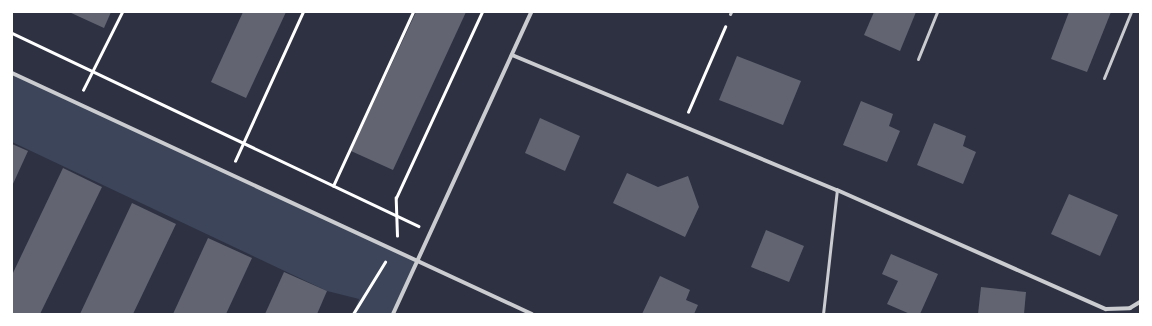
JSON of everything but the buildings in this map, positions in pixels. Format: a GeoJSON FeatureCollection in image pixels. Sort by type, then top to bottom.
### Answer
{"type":"FeatureCollection","features":[{"type":"Feature","properties":{"kind":"street"},"geometry":{"type":"LineString","coordinates":[[393,314],[531,12]]}},
{"type":"Feature","properties":{"kind":"street"},"geometry":{"type":"LineString","coordinates":[[512,55],[836,190],[1106,309],[1130,308],[1140,302]]}},
{"type":"Feature","properties":{"kind":"street"},"geometry":{"type":"LineString","coordinates":[[12,73],[391,250],[532,314]]}},
{"type":"Feature","properties":{"kind":"lane"},"geometry":{"type":"LineString","coordinates":[[918,58],[937,12]]}},
{"type":"Feature","properties":{"kind":"lane"},"geometry":{"type":"LineString","coordinates":[[1104,78],[1131,12]]}},
{"type":"Feature","properties":{"kind":"lane"},"geometry":{"type":"LineString","coordinates":[[823,314],[836,190]]}},
{"type":"Feature","properties":{"kind":"path"},"geometry":{"type":"LineString","coordinates":[[75,102],[94,72],[122,12]]}},
{"type":"Feature","properties":{"kind":"path"},"geometry":{"type":"LineString","coordinates":[[228,174],[302,12]]}},
{"type":"Feature","properties":{"kind":"path"},"geometry":{"type":"LineString","coordinates":[[333,186],[413,12]]}},
{"type":"Feature","properties":{"kind":"path"},"geometry":{"type":"LineString","coordinates":[[353,314],[391,250],[399,231],[396,215],[396,198],[482,12]]}},
{"type":"Feature","properties":{"kind":"path"},"geometry":{"type":"LineString","coordinates":[[682,125],[731,13]]}},
{"type":"Feature","properties":{"kind":"path"},"geometry":{"type":"LineString","coordinates":[[12,33],[431,232]]}},
{"type":"Feature","properties":{"kind":"shaded area"},"geometry":{"type":"Polygon","coordinates":[[[12,73],[417,262],[393,314],[353,314],[359,299],[327,291],[12,142],[12,73]]]}}]}
